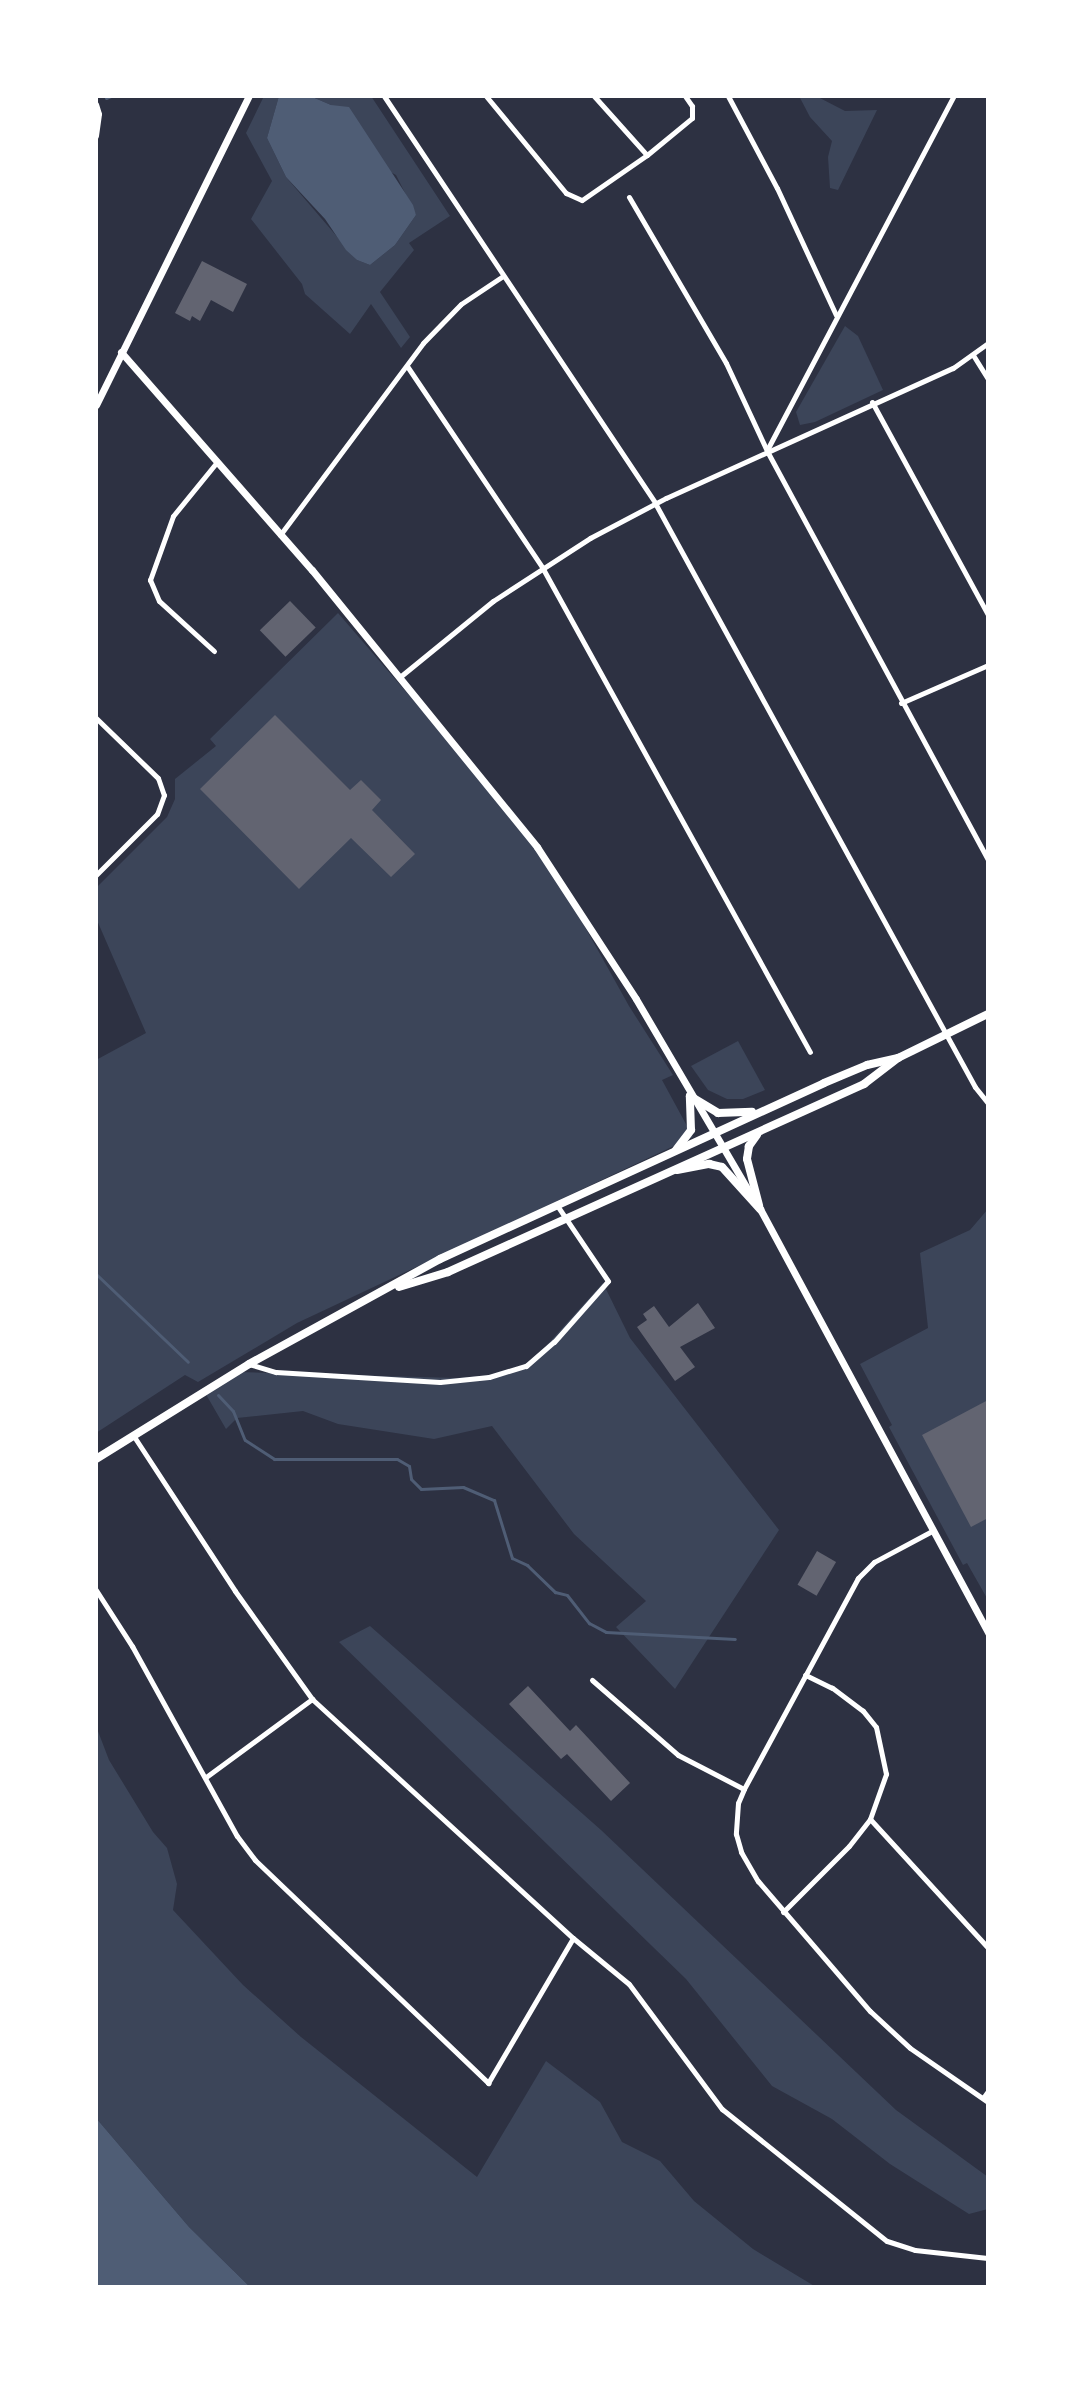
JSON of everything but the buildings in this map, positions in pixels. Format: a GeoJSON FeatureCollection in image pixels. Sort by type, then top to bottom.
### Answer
{"type":"FeatureCollection","features":[{"type":"Feature","properties":{"kind":"main road"},"geometry":{"type":"LineString","coordinates":[[383,1292],[448,1272],[864,1084],[898,1058],[988,1014]]}},
{"type":"Feature","properties":{"kind":"main road"},"geometry":{"type":"LineString","coordinates":[[96,1459],[249,1364],[440,1259],[761,1111],[867,1065],[898,1058]]}},
{"type":"Feature","properties":{"kind":"main road"},"geometry":{"type":"LineString","coordinates":[[690,1096],[718,1113],[761,1111]]}},
{"type":"Feature","properties":{"kind":"main road"},"geometry":{"type":"LineString","coordinates":[[672,1154],[691,1130],[690,1096]]}},
{"type":"Feature","properties":{"kind":"main road"},"geometry":{"type":"LineString","coordinates":[[759,1132],[749,1146],[747,1159],[760,1209]]}},
{"type":"Feature","properties":{"kind":"main road"},"geometry":{"type":"LineString","coordinates":[[665,1172],[709,1164],[722,1167],[760,1209]]}},
{"type":"Feature","properties":{"kind":"street"},"geometry":{"type":"LineString","coordinates":[[96,405],[249,96]]}},
{"type":"Feature","properties":{"kind":"street"},"geometry":{"type":"LineString","coordinates":[[384,96],[655,503],[975,1087],[988,1103]]}},
{"type":"Feature","properties":{"kind":"street"},"geometry":{"type":"LineString","coordinates":[[486,96],[575,199],[588,198],[692,118],[692,106],[685,96]]}},
{"type":"Feature","properties":{"kind":"street"},"geometry":{"type":"LineString","coordinates":[[594,96],[647,155]]}},
{"type":"Feature","properties":{"kind":"street"},"geometry":{"type":"LineString","coordinates":[[728,96],[777,188],[836,316]]}},
{"type":"Feature","properties":{"kind":"street"},"geometry":{"type":"LineString","coordinates":[[767,451],[954,96]]}},
{"type":"Feature","properties":{"kind":"street"},"geometry":{"type":"LineString","coordinates":[[96,104],[99,114],[96,136]]}},
{"type":"Feature","properties":{"kind":"street"},"geometry":{"type":"LineString","coordinates":[[629,197],[726,363],[767,451],[988,860]]}},
{"type":"Feature","properties":{"kind":"street"},"geometry":{"type":"LineString","coordinates":[[280,535],[447,316],[503,276]]}},
{"type":"Feature","properties":{"kind":"street"},"geometry":{"type":"LineString","coordinates":[[401,676],[493,601],[542,567],[655,503],[872,402],[917,385],[973,355],[988,343]]}},
{"type":"Feature","properties":{"kind":"street"},"geometry":{"type":"LineString","coordinates":[[121,352],[401,676],[552,868],[636,999],[690,1096],[760,1209],[988,1633]]}},
{"type":"Feature","properties":{"kind":"street"},"geometry":{"type":"LineString","coordinates":[[973,355],[988,379]]}},
{"type":"Feature","properties":{"kind":"street"},"geometry":{"type":"LineString","coordinates":[[407,366],[542,567],[810,1052]]}},
{"type":"Feature","properties":{"kind":"street"},"geometry":{"type":"LineString","coordinates":[[872,402],[988,615]]}},
{"type":"Feature","properties":{"kind":"street"},"geometry":{"type":"LineString","coordinates":[[214,651],[159,601],[150,580],[173,516],[216,463]]}},
{"type":"Feature","properties":{"kind":"street"},"geometry":{"type":"LineString","coordinates":[[901,703],[988,665]]}},
{"type":"Feature","properties":{"kind":"street"},"geometry":{"type":"LineString","coordinates":[[96,718],[158,778],[164,795],[157,814],[96,875]]}},
{"type":"Feature","properties":{"kind":"street"},"geometry":{"type":"LineString","coordinates":[[249,1364],[276,1372],[440,1382],[489,1377],[526,1366],[554,1342],[608,1281],[558,1207]]}},
{"type":"Feature","properties":{"kind":"street"},"geometry":{"type":"LineString","coordinates":[[133,1434],[235,1591],[312,1699],[573,1938],[642,1997],[722,2109],[877,2234],[909,2248],[988,2258]]}},
{"type":"Feature","properties":{"kind":"street"},"geometry":{"type":"LineString","coordinates":[[932,1531],[862,1573],[744,1789],[735,1823],[738,1844],[755,1877],[870,2011],[910,2048],[985,2100],[988,2091]]}},
{"type":"Feature","properties":{"kind":"street"},"geometry":{"type":"LineString","coordinates":[[96,1590],[132,1646],[237,1836],[255,1860],[488,2083],[573,1938]]}},
{"type":"Feature","properties":{"kind":"street"},"geometry":{"type":"LineString","coordinates":[[783,1912],[837,1862],[870,1819],[886,1774],[876,1727],[856,1705],[805,1675]]}},
{"type":"Feature","properties":{"kind":"street"},"geometry":{"type":"LineString","coordinates":[[592,1680],[678,1755],[744,1789]]}},
{"type":"Feature","properties":{"kind":"street"},"geometry":{"type":"LineString","coordinates":[[205,1777],[312,1699]]}},
{"type":"Feature","properties":{"kind":"street"},"geometry":{"type":"LineString","coordinates":[[870,1819],[988,1948]]}},
{"type":"Feature","properties":{"kind":"shaded area"},"geometry":{"type":"Polygon","coordinates":[[[264,96],[279,96],[267,138],[286,177],[357,260],[370,265],[395,245],[416,215],[396,175],[387,170],[331,105],[310,96],[371,96],[450,216],[409,243],[414,250],[380,292],[410,337],[401,348],[371,304],[350,334],[305,294],[302,284],[251,219],[272,181],[246,133],[264,96]]]}},
{"type":"Feature","properties":{"kind":"shaded area"},"geometry":{"type":"Polygon","coordinates":[[[279,96],[310,96],[331,105],[349,107],[413,205],[416,215],[395,245],[370,265],[357,260],[346,250],[325,219],[286,177],[267,138],[279,96]]]}},
{"type":"Feature","properties":{"kind":"shaded area"},"geometry":{"type":"Polygon","coordinates":[[[799,96],[816,96],[845,111],[877,110],[838,190],[830,188],[828,157],[832,141],[810,117],[799,96]]]}},
{"type":"Feature","properties":{"kind":"shaded area"},"geometry":{"type":"Polygon","coordinates":[[[845,326],[858,336],[883,390],[815,422],[800,425],[796,412],[845,326]]]}},
{"type":"Feature","properties":{"kind":"shaded area"},"geometry":{"type":"Polygon","coordinates":[[[338,613],[541,848],[629,1006],[673,1075],[662,1080],[693,1137],[297,1323],[198,1382],[185,1375],[96,1433],[96,1060],[146,1033],[96,918],[96,888],[167,817],[175,799],[175,779],[216,746],[210,739],[338,613]]]}},
{"type":"Feature","properties":{"kind":"shaded area"},"geometry":{"type":"Polygon","coordinates":[[[738,1041],[765,1090],[743,1099],[727,1099],[708,1090],[691,1066],[738,1041]]]}},
{"type":"Feature","properties":{"kind":"shaded area"},"geometry":{"type":"Polygon","coordinates":[[[988,1209],[988,1600],[967,1563],[963,1565],[889,1427],[892,1425],[860,1364],[928,1328],[920,1253],[970,1230],[988,1209]]]}},
{"type":"Feature","properties":{"kind":"shaded area"},"geometry":{"type":"Polygon","coordinates":[[[603,1283],[630,1338],[779,1530],[675,1689],[616,1627],[646,1601],[574,1534],[492,1426],[434,1439],[338,1424],[303,1411],[237,1418],[226,1429],[204,1391],[238,1372],[457,1378],[493,1375],[528,1366],[603,1283]]]}},
{"type":"Feature","properties":{"kind":"shaded area"},"geometry":{"type":"Polygon","coordinates":[[[370,1626],[601,1830],[896,2110],[988,2177],[988,2209],[969,2214],[890,2164],[832,2119],[772,2086],[686,1979],[339,1642],[370,1626]]]}},
{"type":"Feature","properties":{"kind":"shaded area"},"geometry":{"type":"Polygon","coordinates":[[[96,1726],[109,1760],[153,1832],[167,1848],[177,1884],[173,1910],[243,1985],[301,2037],[477,2177],[546,2061],[600,2102],[622,2142],[660,2161],[694,2201],[753,2249],[816,2287],[250,2287],[189,2227],[96,2118],[96,1726]]]}},
{"type":"Feature","properties":{"kind":"shaded area"},"geometry":{"type":"Polygon","coordinates":[[[96,2118],[189,2227],[250,2287],[96,2287],[96,2118]]]}},
{"type":"Feature","properties":{"kind":"waterway"},"geometry":{"type":"LineString","coordinates":[[106,98],[111,96]]}},
{"type":"Feature","properties":{"kind":"waterway"},"geometry":{"type":"LineString","coordinates":[[96,1274],[188,1362]]}},
{"type":"Feature","properties":{"kind":"waterway"},"geometry":{"type":"LineString","coordinates":[[218,1395],[233,1411],[245,1440],[274,1459],[397,1459],[409,1466],[411,1479],[421,1489],[463,1487],[494,1500],[512,1558],[527,1565],[555,1592],[567,1595],[589,1623],[606,1632],[735,1639]]}}]}
